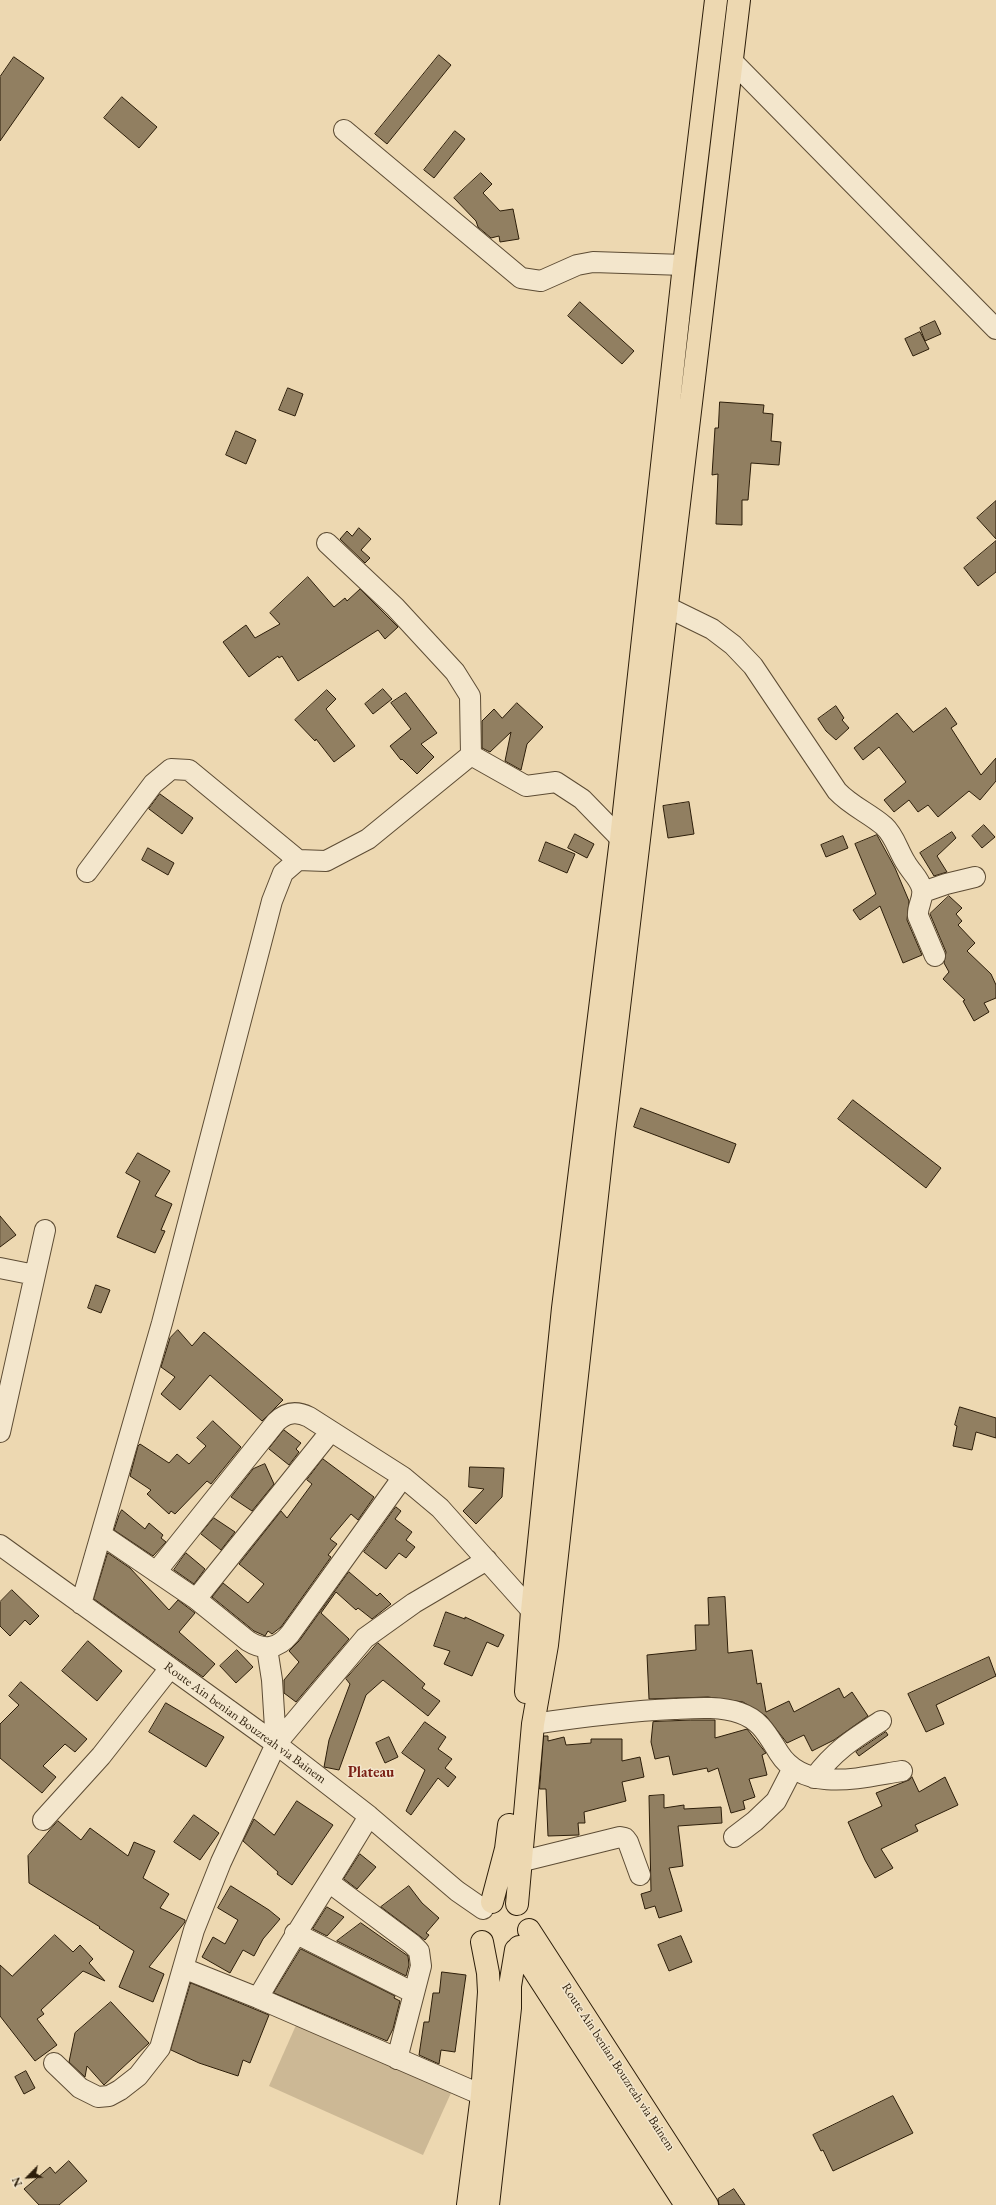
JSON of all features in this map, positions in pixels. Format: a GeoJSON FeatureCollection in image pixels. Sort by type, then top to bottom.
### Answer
{"type":"FeatureCollection","features":[{"type":"Feature","properties":{"kind":"main road"},"geometry":{"type":"LineString","coordinates":[[468,2205],[482,2095],[489,1992],[488,1972],[482,1942],[477,1931],[477,1925],[478,1919],[488,1906],[506,1848],[527,1684],[532,1611],[563,1308],[621,839],[684,265],[716,0]]}},
{"type":"Feature","properties":{"kind":"main road"},"geometry":{"type":"LineString","coordinates":[[517,1904],[519,1862],[533,1724],[547,1645],[606,1118],[739,0]]}},
{"type":"Feature","properties":{"kind":"main road"},"geometry":{"type":"LineString","coordinates":[[488,1906],[500,1900],[517,1904],[524,1910],[528,1919],[510,1986],[510,2008],[488,2205]]}},
{"type":"Feature","properties":{"kind":"main road"},"geometry":{"type":"LineString","coordinates":[[482,1942],[497,1952],[507,1952],[521,1942]]}},
{"type":"Feature","properties":{"kind":"main road","name":"Route Ain benian Bouzreah via Bainem"},"geometry":{"type":"LineString","coordinates":[[521,1942],[686,2205]]}},
{"type":"Feature","properties":{"kind":"main road","name":"Route Ain benian Bouzreah via Bainem"},"geometry":{"type":"LineString","coordinates":[[521,1942],[707,2205]]}},
{"type":"Feature","properties":{"kind":"street"},"geometry":{"type":"LineString","coordinates":[[732,62],[996,329]]}},
{"type":"Feature","properties":{"kind":"street"},"geometry":{"type":"LineString","coordinates":[[344,130],[521,278],[541,281],[577,265],[589,262],[684,265]]}},
{"type":"Feature","properties":{"kind":"street"},"geometry":{"type":"LineString","coordinates":[[327,543],[395,607],[455,672],[470,696],[471,755]]}},
{"type":"Feature","properties":{"kind":"street"},"geometry":{"type":"LineString","coordinates":[[667,607],[712,630],[733,645],[753,666],[837,791],[851,804],[884,826],[890,834],[902,858],[919,880],[923,892],[918,916],[935,956]]}},
{"type":"Feature","properties":{"kind":"street"},"geometry":{"type":"LineString","coordinates":[[471,755],[526,786],[556,782],[582,799],[621,839]]}},
{"type":"Feature","properties":{"kind":"street"},"geometry":{"type":"LineString","coordinates":[[87,872],[153,784],[170,770],[189,770],[298,860],[326,861],[368,839],[471,755]]}},
{"type":"Feature","properties":{"kind":"street"},"geometry":{"type":"LineString","coordinates":[[81,1604],[162,1323],[272,901],[283,873],[298,860]]}},
{"type":"Feature","properties":{"kind":"street"},"geometry":{"type":"LineString","coordinates":[[923,892],[946,884],[975,877]]}},
{"type":"Feature","properties":{"kind":"street"},"geometry":{"type":"LineString","coordinates":[[0,1432],[45,1230]]}},
{"type":"Feature","properties":{"kind":"street"},"geometry":{"type":"LineString","coordinates":[[0,1268],[35,1275]]}},
{"type":"Feature","properties":{"kind":"street"},"geometry":{"type":"LineString","coordinates":[[156,1572],[280,1418],[292,1413],[304,1414],[402,1477],[440,1508],[532,1611]]}},
{"type":"Feature","properties":{"kind":"street"},"geometry":{"type":"LineString","coordinates":[[196,1599],[331,1431]]}},
{"type":"Feature","properties":{"kind":"street"},"geometry":{"type":"LineString","coordinates":[[102,1535],[196,1599],[248,1641],[255,1645],[267,1648],[278,1645],[290,1634],[402,1477]]}},
{"type":"Feature","properties":{"kind":"street","name":"Route Ain benian Bouzreah via Bainem"},"geometry":{"type":"LineString","coordinates":[[0,1545],[276,1744],[369,1816],[457,1891],[488,1906]]}},
{"type":"Feature","properties":{"kind":"street"},"geometry":{"type":"LineString","coordinates":[[54,2063],[80,2088],[98,2096],[109,2096],[120,2090],[138,2076],[160,2048],[194,1930],[221,1862],[276,1744],[365,1638],[414,1603],[487,1560]]}},
{"type":"Feature","properties":{"kind":"street"},"geometry":{"type":"LineString","coordinates":[[267,1648],[273,1699],[276,1744]]}},
{"type":"Feature","properties":{"kind":"street"},"geometry":{"type":"LineString","coordinates":[[43,1820],[101,1756],[170,1668]]}},
{"type":"Feature","properties":{"kind":"street"},"geometry":{"type":"LineString","coordinates":[[533,1724],[623,1711],[707,1707],[740,1713],[760,1724],[770,1737],[779,1754],[793,1768],[814,1778],[837,1780],[902,1771]]}},
{"type":"Feature","properties":{"kind":"street"},"geometry":{"type":"LineString","coordinates":[[814,1778],[828,1759],[845,1744],[881,1721]]}},
{"type":"Feature","properties":{"kind":"street"},"geometry":{"type":"LineString","coordinates":[[734,1837],[756,1821],[776,1800],[793,1768]]}},
{"type":"Feature","properties":{"kind":"street"},"geometry":{"type":"LineString","coordinates":[[258,1998],[295,1933],[330,1883],[369,1816]]}},
{"type":"Feature","properties":{"kind":"street"},"geometry":{"type":"LineString","coordinates":[[519,1862],[620,1837],[625,1838],[628,1842],[640,1875]]}},
{"type":"Feature","properties":{"kind":"street"},"geometry":{"type":"LineString","coordinates":[[330,1883],[416,1947],[421,1961],[397,2059]]}},
{"type":"Feature","properties":{"kind":"street"},"geometry":{"type":"LineString","coordinates":[[295,1933],[414,1993]]}},
{"type":"Feature","properties":{"kind":"street"},"geometry":{"type":"LineString","coordinates":[[183,1968],[258,1998],[482,2095]]}},
{"type":"Feature","properties":{"kind":"shaded area"},"geometry":{"type":"Polygon","coordinates":[[[297,2023],[451,2093],[423,2155],[269,2086],[297,2023]]]}},
{"type":"Feature","properties":{"kind":"building"},"geometry":{"type":"Polygon","coordinates":[[[439,55],[451,65],[387,144],[375,134],[439,55]]]}},
{"type":"Feature","properties":{"kind":"building"},"geometry":{"type":"Polygon","coordinates":[[[14,57],[44,78],[0,141],[0,77],[14,57]]]}},
{"type":"Feature","properties":{"kind":"building"},"geometry":{"type":"Polygon","coordinates":[[[122,97],[157,127],[139,148],[104,118],[122,97]]]}},
{"type":"Feature","properties":{"kind":"building"},"geometry":{"type":"Polygon","coordinates":[[[455,131],[465,139],[434,178],[424,170],[455,131]]]}},
{"type":"Feature","properties":{"kind":"building"},"geometry":{"type":"Polygon","coordinates":[[[481,173],[492,184],[483,193],[500,211],[513,209],[519,239],[500,242],[499,236],[491,238],[478,227],[476,221],[454,198],[481,173]]]}},
{"type":"Feature","properties":{"kind":"building"},"geometry":{"type":"Polygon","coordinates":[[[580,302],[634,351],[622,364],[568,316],[580,302]]]}},
{"type":"Feature","properties":{"kind":"building"},"geometry":{"type":"Polygon","coordinates":[[[935,321],[941,334],[925,341],[920,328],[935,321]]]}},
{"type":"Feature","properties":{"kind":"building"},"geometry":{"type":"Polygon","coordinates":[[[920,332],[929,349],[913,356],[905,339],[920,332]]]}},
{"type":"Feature","properties":{"kind":"building"},"geometry":{"type":"Polygon","coordinates":[[[288,388],[303,394],[295,416],[279,410],[288,388]]]}},
{"type":"Feature","properties":{"kind":"building"},"geometry":{"type":"Polygon","coordinates":[[[720,402],[764,405],[763,413],[773,414],[771,441],[781,442],[779,465],[751,463],[748,500],[742,500],[742,525],[716,524],[718,474],[712,475],[715,428],[718,428],[720,402]]]}},
{"type":"Feature","properties":{"kind":"building"},"geometry":{"type":"Polygon","coordinates":[[[236,431],[256,440],[246,464],[226,455],[236,431]]]}},
{"type":"Feature","properties":{"kind":"building"},"geometry":{"type":"Polygon","coordinates":[[[996,501],[996,539],[977,518],[996,501]]]}},
{"type":"Feature","properties":{"kind":"building"},"geometry":{"type":"Polygon","coordinates":[[[359,528],[371,539],[361,550],[370,558],[365,563],[340,539],[347,531],[352,536],[359,528]]]}},
{"type":"Feature","properties":{"kind":"building"},"geometry":{"type":"Polygon","coordinates":[[[996,541],[996,572],[978,586],[964,568],[996,541]]]}},
{"type":"Feature","properties":{"kind":"building"},"geometry":{"type":"Polygon","coordinates":[[[308,577],[334,607],[345,598],[347,601],[360,589],[398,627],[385,639],[378,630],[298,681],[282,656],[279,658],[278,656],[249,677],[223,642],[246,625],[255,638],[280,624],[270,613],[308,577]]]}},
{"type":"Feature","properties":{"kind":"building"},"geometry":{"type":"Polygon","coordinates":[[[383,689],[392,699],[373,714],[365,704],[383,689]]]}},
{"type":"Feature","properties":{"kind":"building"},"geometry":{"type":"Polygon","coordinates":[[[327,690],[336,699],[326,709],[355,746],[334,762],[316,739],[315,741],[295,720],[327,690]]]}},
{"type":"Feature","properties":{"kind":"building"},"geometry":{"type":"Polygon","coordinates":[[[406,693],[437,733],[421,744],[434,757],[417,774],[402,759],[401,760],[390,746],[411,729],[391,703],[406,693]]]}},
{"type":"Feature","properties":{"kind":"building"},"geometry":{"type":"Polygon","coordinates":[[[517,703],[543,727],[527,744],[521,770],[505,761],[511,732],[490,752],[482,748],[482,721],[494,709],[502,718],[517,703]]]}},
{"type":"Feature","properties":{"kind":"building"},"geometry":{"type":"Polygon","coordinates":[[[836,706],[844,718],[842,720],[849,728],[836,740],[826,731],[818,719],[836,706]]]}},
{"type":"Feature","properties":{"kind":"building"},"geometry":{"type":"Polygon","coordinates":[[[946,708],[957,724],[951,728],[981,775],[996,758],[996,781],[980,800],[969,791],[938,817],[928,805],[918,812],[909,800],[894,812],[884,800],[906,782],[879,747],[863,760],[854,748],[897,713],[913,732],[946,708]]]}},
{"type":"Feature","properties":{"kind":"building"},"geometry":{"type":"Polygon","coordinates":[[[160,794],[193,818],[182,834],[149,809],[160,794]]]}},
{"type":"Feature","properties":{"kind":"building"},"geometry":{"type":"Polygon","coordinates":[[[689,802],[694,834],[668,838],[663,806],[689,802]]]}},
{"type":"Feature","properties":{"kind":"building"},"geometry":{"type":"Polygon","coordinates":[[[984,825],[995,837],[982,848],[972,836],[984,825]]]}},
{"type":"Feature","properties":{"kind":"building"},"geometry":{"type":"Polygon","coordinates":[[[952,832],[956,838],[937,856],[947,872],[934,876],[920,853],[952,832]]]}},
{"type":"Feature","properties":{"kind":"building"},"geometry":{"type":"Polygon","coordinates":[[[575,834],[594,844],[587,858],[568,848],[575,834]]]}},
{"type":"Feature","properties":{"kind":"building"},"geometry":{"type":"Polygon","coordinates":[[[877,835],[895,868],[909,901],[907,920],[922,955],[903,963],[880,906],[860,920],[853,910],[876,894],[855,844],[877,835]]]}},
{"type":"Feature","properties":{"kind":"building"},"geometry":{"type":"Polygon","coordinates":[[[843,836],[848,848],[826,857],[821,845],[843,836]]]}},
{"type":"Feature","properties":{"kind":"building"},"geometry":{"type":"Polygon","coordinates":[[[546,842],[575,854],[567,873],[539,861],[546,842]]]}},
{"type":"Feature","properties":{"kind":"building"},"geometry":{"type":"Polygon","coordinates":[[[148,848],[174,863],[168,875],[142,860],[148,848]]]}},
{"type":"Feature","properties":{"kind":"building"},"geometry":{"type":"Polygon","coordinates":[[[949,896],[962,908],[956,914],[962,921],[958,925],[975,943],[967,951],[991,974],[996,985],[996,998],[984,1003],[989,1012],[974,1021],[963,1001],[965,1000],[943,979],[949,972],[944,963],[946,952],[930,914],[949,896]]]}},
{"type":"Feature","properties":{"kind":"building"},"geometry":{"type":"Polygon","coordinates":[[[853,1100],[941,1168],[926,1188],[838,1119],[853,1100]]]}},
{"type":"Feature","properties":{"kind":"building"},"geometry":{"type":"Polygon","coordinates":[[[641,1108],[736,1144],[729,1163],[634,1127],[641,1108]]]}},
{"type":"Feature","properties":{"kind":"building"},"geometry":{"type":"Polygon","coordinates":[[[138,1153],[170,1171],[155,1196],[172,1204],[161,1230],[165,1231],[155,1253],[117,1237],[140,1181],[126,1173],[138,1153]]]}},
{"type":"Feature","properties":{"kind":"building"},"geometry":{"type":"Polygon","coordinates":[[[0,1216],[16,1235],[0,1247],[0,1216]]]}},
{"type":"Feature","properties":{"kind":"building"},"geometry":{"type":"Polygon","coordinates":[[[96,1285],[110,1290],[101,1313],[88,1308],[96,1285]]]}},
{"type":"Feature","properties":{"kind":"building"},"geometry":{"type":"Polygon","coordinates":[[[178,1330],[192,1346],[204,1332],[283,1400],[262,1421],[210,1375],[180,1410],[161,1394],[175,1377],[161,1367],[170,1338],[178,1330]]]}},
{"type":"Feature","properties":{"kind":"building"},"geometry":{"type":"Polygon","coordinates":[[[960,1407],[996,1418],[996,1438],[976,1432],[972,1450],[953,1446],[957,1426],[955,1425],[960,1407]]]}},
{"type":"Feature","properties":{"kind":"building"},"geometry":{"type":"Polygon","coordinates":[[[213,1421],[241,1447],[211,1484],[207,1481],[175,1514],[171,1511],[169,1514],[147,1494],[151,1490],[130,1476],[138,1446],[140,1444],[169,1463],[177,1454],[189,1464],[206,1446],[197,1438],[213,1421]]]}},
{"type":"Feature","properties":{"kind":"building"},"geometry":{"type":"Polygon","coordinates":[[[284,1430],[301,1443],[296,1449],[299,1452],[289,1465],[269,1449],[284,1430]]]}},
{"type":"Feature","properties":{"kind":"building"},"geometry":{"type":"Polygon","coordinates":[[[323,1459],[374,1497],[358,1520],[351,1514],[330,1539],[337,1544],[328,1555],[331,1557],[281,1627],[272,1634],[268,1631],[265,1636],[254,1631],[212,1597],[223,1583],[248,1603],[264,1584],[239,1564],[281,1511],[287,1518],[312,1484],[307,1480],[323,1459]]]}},
{"type":"Feature","properties":{"kind":"building"},"geometry":{"type":"Polygon","coordinates":[[[265,1464],[274,1484],[252,1511],[231,1497],[253,1469],[265,1464]]]}},
{"type":"Feature","properties":{"kind":"building"},"geometry":{"type":"Polygon","coordinates":[[[470,1467],[504,1468],[502,1497],[476,1524],[463,1511],[484,1489],[469,1487],[470,1467]]]}},
{"type":"Feature","properties":{"kind":"building"},"geometry":{"type":"Polygon","coordinates":[[[396,1507],[401,1511],[395,1519],[412,1532],[406,1540],[415,1547],[406,1558],[399,1553],[386,1569],[364,1552],[396,1507]]]}},
{"type":"Feature","properties":{"kind":"building"},"geometry":{"type":"Polygon","coordinates":[[[122,1510],[145,1529],[149,1523],[163,1535],[161,1538],[166,1542],[153,1556],[114,1530],[122,1510]]]}},
{"type":"Feature","properties":{"kind":"building"},"geometry":{"type":"Polygon","coordinates":[[[214,1518],[235,1532],[221,1550],[201,1534],[214,1518]]]}},
{"type":"Feature","properties":{"kind":"building"},"geometry":{"type":"Polygon","coordinates":[[[108,1553],[130,1568],[169,1610],[178,1600],[195,1613],[179,1632],[215,1664],[203,1677],[94,1599],[108,1553]]]}},
{"type":"Feature","properties":{"kind":"building"},"geometry":{"type":"Polygon","coordinates":[[[186,1553],[205,1569],[194,1584],[174,1570],[186,1553]]]}},
{"type":"Feature","properties":{"kind":"building"},"geometry":{"type":"Polygon","coordinates":[[[349,1572],[377,1596],[380,1593],[391,1604],[372,1619],[358,1608],[356,1610],[336,1592],[321,1613],[349,1639],[296,1702],[284,1693],[284,1680],[299,1662],[289,1651],[299,1641],[349,1572]]]}},
{"type":"Feature","properties":{"kind":"building"},"geometry":{"type":"Polygon","coordinates":[[[12,1590],[39,1616],[30,1625],[25,1620],[10,1636],[0,1626],[0,1602],[12,1590]]]}},
{"type":"Feature","properties":{"kind":"building"},"geometry":{"type":"Polygon","coordinates":[[[725,1597],[728,1653],[752,1650],[757,1684],[761,1683],[766,1712],[789,1701],[794,1712],[839,1688],[844,1698],[852,1692],[868,1716],[834,1740],[812,1751],[804,1735],[787,1743],[766,1716],[743,1702],[708,1697],[649,1699],[647,1655],[696,1650],[695,1625],[709,1625],[708,1598],[725,1597]]]}},
{"type":"Feature","properties":{"kind":"building"},"geometry":{"type":"Polygon","coordinates":[[[446,1612],[465,1619],[465,1617],[504,1635],[498,1647],[487,1642],[472,1676],[444,1664],[450,1651],[434,1646],[446,1612]]]}},
{"type":"Feature","properties":{"kind":"building"},"geometry":{"type":"Polygon","coordinates":[[[88,1641],[122,1671],[97,1701],[62,1671],[88,1641]]]}},
{"type":"Feature","properties":{"kind":"building"},"geometry":{"type":"Polygon","coordinates":[[[378,1643],[425,1684],[422,1688],[440,1701],[428,1716],[383,1680],[366,1695],[339,1770],[324,1767],[329,1740],[350,1684],[346,1679],[378,1643]]]}},
{"type":"Feature","properties":{"kind":"building"},"geometry":{"type":"Polygon","coordinates":[[[237,1650],[253,1667],[236,1683],[220,1666],[237,1650]]]}},
{"type":"Feature","properties":{"kind":"building"},"geometry":{"type":"Polygon","coordinates":[[[989,1657],[996,1676],[936,1705],[944,1724],[926,1732],[908,1694],[989,1657]]]}},
{"type":"Feature","properties":{"kind":"building"},"geometry":{"type":"Polygon","coordinates":[[[21,1682],[87,1739],[75,1752],[65,1744],[43,1766],[56,1777],[42,1793],[0,1758],[0,1724],[19,1705],[9,1696],[21,1682]]]}},
{"type":"Feature","properties":{"kind":"building"},"geometry":{"type":"Polygon","coordinates":[[[166,1703],[224,1737],[206,1767],[149,1732],[166,1703]]]}},
{"type":"Feature","properties":{"kind":"building"},"geometry":{"type":"Polygon","coordinates":[[[715,1720],[715,1738],[747,1729],[766,1753],[762,1755],[767,1775],[749,1779],[755,1797],[743,1801],[745,1809],[731,1813],[718,1768],[708,1772],[707,1768],[673,1775],[669,1756],[655,1759],[651,1742],[653,1722],[715,1720]]]}},
{"type":"Feature","properties":{"kind":"building"},"geometry":{"type":"Polygon","coordinates":[[[425,1722],[446,1737],[438,1749],[452,1759],[445,1768],[456,1777],[448,1787],[438,1778],[411,1815],[406,1811],[425,1770],[402,1753],[425,1722]]]}},
{"type":"Feature","properties":{"kind":"building"},"geometry":{"type":"Polygon","coordinates":[[[886,1732],[888,1735],[859,1756],[856,1752],[886,1732]]]}},
{"type":"Feature","properties":{"kind":"building"},"geometry":{"type":"Polygon","coordinates":[[[544,1736],[548,1736],[548,1741],[564,1737],[566,1745],[591,1743],[591,1739],[622,1739],[622,1761],[640,1757],[644,1777],[622,1782],[626,1801],[584,1812],[585,1823],[578,1823],[579,1835],[548,1836],[546,1789],[540,1789],[544,1736]]]}},
{"type":"Feature","properties":{"kind":"building"},"geometry":{"type":"Polygon","coordinates":[[[389,1737],[398,1757],[385,1763],[376,1743],[389,1737]]]}},
{"type":"Feature","properties":{"kind":"building"},"geometry":{"type":"Polygon","coordinates":[[[912,1777],[919,1792],[945,1777],[958,1805],[915,1825],[918,1831],[881,1849],[893,1868],[875,1878],[848,1822],[882,1806],[876,1793],[909,1780],[912,1777]]]}},
{"type":"Feature","properties":{"kind":"building"},"geometry":{"type":"Polygon","coordinates":[[[664,1795],[664,1808],[684,1805],[684,1809],[721,1807],[722,1823],[678,1826],[683,1866],[669,1868],[682,1911],[659,1918],[655,1906],[645,1909],[641,1894],[651,1891],[649,1796],[664,1795]]]}},
{"type":"Feature","properties":{"kind":"building"},"geometry":{"type":"Polygon","coordinates":[[[297,1801],[333,1825],[292,1885],[277,1874],[278,1872],[243,1841],[254,1819],[274,1835],[297,1801]]]}},
{"type":"Feature","properties":{"kind":"building"},"geometry":{"type":"Polygon","coordinates":[[[194,1815],[219,1833],[200,1860],[174,1842],[194,1815]]]}},
{"type":"Feature","properties":{"kind":"building"},"geometry":{"type":"Polygon","coordinates":[[[58,1821],[81,1840],[90,1828],[128,1856],[134,1842],[155,1851],[143,1878],[169,1894],[160,1908],[185,1920],[185,1922],[149,1967],[164,1974],[153,2002],[119,1987],[134,1951],[99,1928],[100,1927],[29,1883],[28,1856],[58,1821]]]}},
{"type":"Feature","properties":{"kind":"building"},"geometry":{"type":"Polygon","coordinates":[[[360,1854],[376,1867],[357,1889],[344,1879],[360,1854]]]}},
{"type":"Feature","properties":{"kind":"building"},"geometry":{"type":"Polygon","coordinates":[[[231,1886],[269,1910],[280,1919],[263,1939],[254,1956],[243,1950],[230,1973],[202,1957],[213,1937],[225,1944],[238,1920],[218,1908],[231,1886]]]}},
{"type":"Feature","properties":{"kind":"building"},"geometry":{"type":"Polygon","coordinates":[[[409,1886],[422,1903],[439,1918],[426,1933],[429,1935],[425,1940],[381,1907],[409,1886]]]}},
{"type":"Feature","properties":{"kind":"building"},"geometry":{"type":"Polygon","coordinates":[[[327,1907],[344,1917],[327,1936],[313,1929],[327,1907]]]}},
{"type":"Feature","properties":{"kind":"building"},"geometry":{"type":"Polygon","coordinates":[[[361,1923],[408,1956],[409,1965],[406,1976],[337,1941],[361,1923]]]}},
{"type":"Feature","properties":{"kind":"building"},"geometry":{"type":"Polygon","coordinates":[[[55,1935],[73,1952],[80,1945],[93,1959],[89,1963],[105,1981],[83,1971],[41,2010],[44,2014],[37,2019],[57,2045],[35,2061],[0,2016],[0,1965],[12,1976],[55,1935]]]}},
{"type":"Feature","properties":{"kind":"building"},"geometry":{"type":"Polygon","coordinates":[[[681,1936],[692,1962],[669,1971],[658,1945],[681,1936]]]}},
{"type":"Feature","properties":{"kind":"building"},"geometry":{"type":"Polygon","coordinates":[[[301,1949],[395,1996],[394,1998],[400,2001],[393,2029],[387,2041],[274,1993],[301,1949]]]}},
{"type":"Feature","properties":{"kind":"building"},"geometry":{"type":"Polygon","coordinates":[[[442,1972],[466,1975],[455,2052],[441,2050],[439,2064],[419,2055],[424,2022],[429,2022],[433,1993],[439,1993],[442,1972]]]}},
{"type":"Feature","properties":{"kind":"building"},"geometry":{"type":"Polygon","coordinates":[[[191,1983],[269,2015],[250,2063],[243,2060],[238,2076],[199,2063],[171,2050],[191,1983]]]}},
{"type":"Feature","properties":{"kind":"building"},"geometry":{"type":"Polygon","coordinates":[[[111,2002],[149,2043],[104,2085],[87,2066],[85,2077],[69,2062],[75,2033],[111,2002]]]}},
{"type":"Feature","properties":{"kind":"building"},"geometry":{"type":"Polygon","coordinates":[[[26,2071],[35,2088],[24,2094],[15,2077],[26,2071]]]}},
{"type":"Feature","properties":{"kind":"building"},"geometry":{"type":"Polygon","coordinates":[[[893,2096],[913,2133],[833,2171],[823,2150],[821,2151],[813,2135],[893,2096]]]}},
{"type":"Feature","properties":{"kind":"building"},"geometry":{"type":"Polygon","coordinates":[[[69,2161],[87,2181],[59,2205],[39,2205],[24,2189],[50,2167],[55,2173],[69,2161]]]}},
{"type":"Feature","properties":{"kind":"building"},"geometry":{"type":"Polygon","coordinates":[[[734,2189],[745,2205],[719,2205],[718,2199],[734,2189]]]}},
{"type":"Feature","properties":{"kind":"district","name":"Plateau"},"geometry":{"type":"Point","coordinates":[371,1773]}}]}
